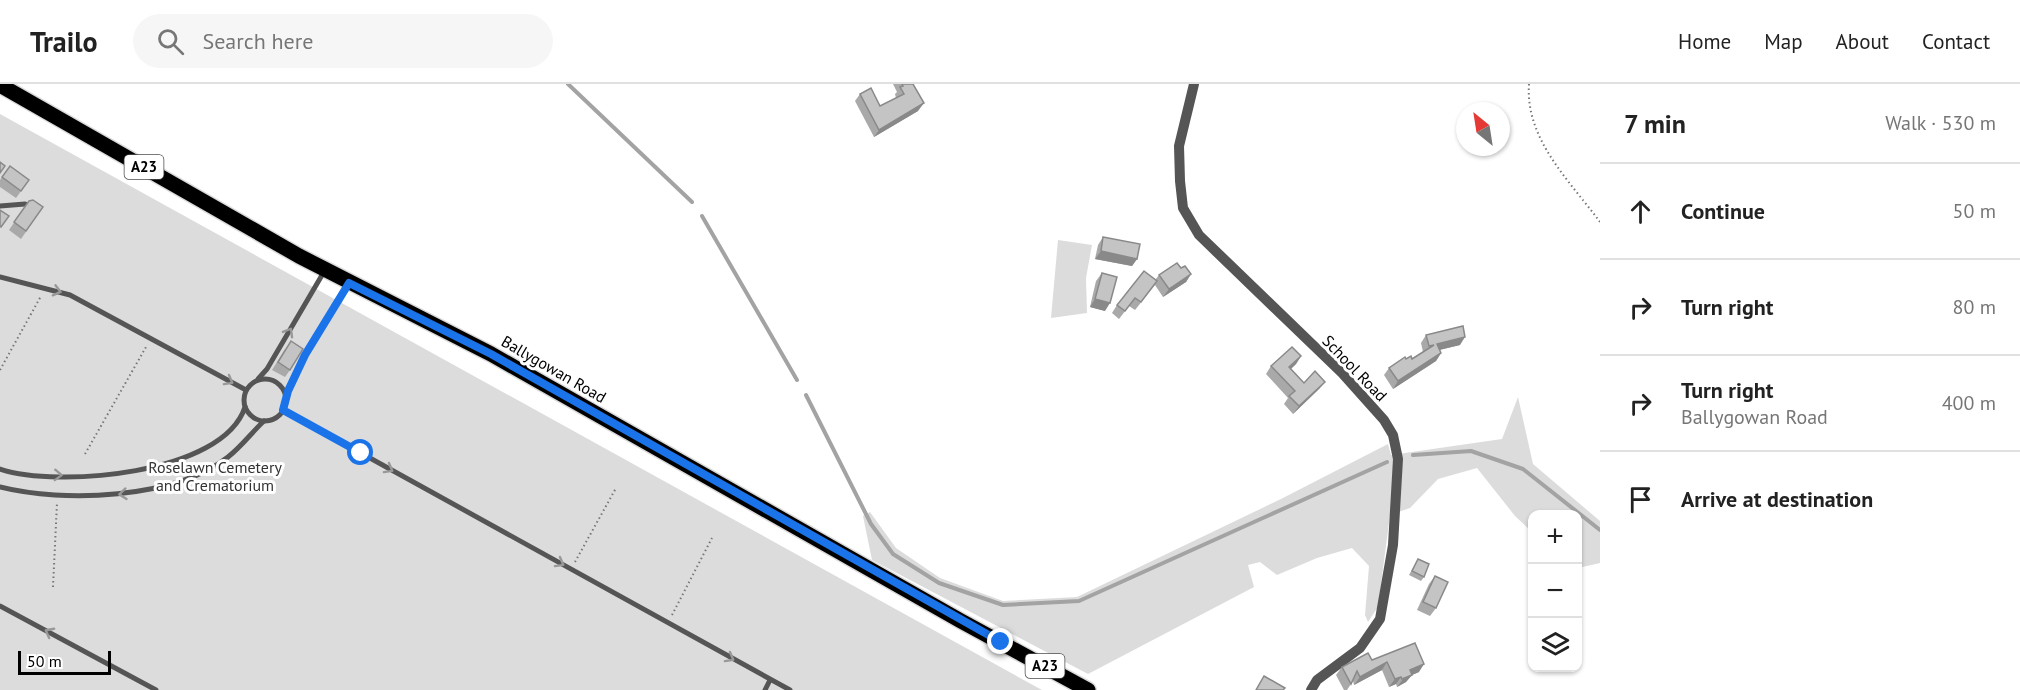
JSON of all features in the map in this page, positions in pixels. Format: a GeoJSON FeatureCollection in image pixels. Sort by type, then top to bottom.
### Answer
{"type":"FeatureCollection","features":[{"type":"Feature","properties":{"kind":"main road","name":"Ballygowan Road"},"geometry":{"type":"LineString","coordinates":[[0,85],[325,270],[491,354],[961,621],[1088,690]]}},
{"type":"Feature","properties":{"kind":"street","name":"School Road"},"geometry":{"type":"LineString","coordinates":[[1194,84],[1179,146],[1184,208],[1199,235],[1342,373],[1377,412],[1393,435],[1396,451],[1393,545],[1380,619],[1360,648],[1317,680],[1311,690]]}},
{"type":"Feature","properties":{"kind":"lane"},"geometry":{"type":"LineString","coordinates":[[0,206],[25,204]]}},
{"type":"Feature","properties":{"kind":"lane"},"geometry":{"type":"LineString","coordinates":[[0,469],[56,476],[110,476],[178,460],[205,447],[239,422],[245,407],[246,390],[267,369],[325,270]]}},
{"type":"Feature","properties":{"kind":"lane"},"geometry":{"type":"LineString","coordinates":[[0,277],[70,295],[246,390]]}},
{"type":"Feature","properties":{"kind":"lane"},"geometry":{"type":"LineString","coordinates":[[245,407],[256,419],[264,421],[273,419],[283,410],[305,355],[349,283]]}},
{"type":"Feature","properties":{"kind":"lane"},"geometry":{"type":"LineString","coordinates":[[257,380],[271,379],[278,383],[286,398]]}},
{"type":"Feature","properties":{"kind":"lane"},"geometry":{"type":"LineString","coordinates":[[283,410],[790,690]]}},
{"type":"Feature","properties":{"kind":"lane"},"geometry":{"type":"LineString","coordinates":[[0,487],[58,497],[138,492],[183,478],[228,458],[264,421]]}},
{"type":"Feature","properties":{"kind":"lane"},"geometry":{"type":"LineString","coordinates":[[0,606],[156,690]]}},
{"type":"Feature","properties":{"kind":"lane"},"geometry":{"type":"LineString","coordinates":[[765,690],[771,680]]}},
{"type":"Feature","properties":{"kind":"path"},"geometry":{"type":"LineString","coordinates":[[1529,84],[1528,102],[1538,138],[1600,222]]}},
{"type":"Feature","properties":{"kind":"path"},"geometry":{"type":"LineString","coordinates":[[0,370],[45,288]]}},
{"type":"Feature","properties":{"kind":"path"},"geometry":{"type":"LineString","coordinates":[[85,454],[151,338]]}},
{"type":"Feature","properties":{"kind":"path"},"geometry":{"type":"LineString","coordinates":[[571,569],[616,488]]}},
{"type":"Feature","properties":{"kind":"path"},"geometry":{"type":"LineString","coordinates":[[53,587],[58,497]]}},
{"type":"Feature","properties":{"kind":"path"},"geometry":{"type":"LineString","coordinates":[[667,623],[712,538]]}},
{"type":"Feature","properties":{"kind":"green space","name":"Roselawn Cemetery and Crematorium"},"geometry":{"type":"Polygon","coordinates":[[[0,114],[1042,690],[0,690],[0,114]]]}},
{"type":"Feature","properties":{"kind":"green space"},"geometry":{"type":"Polygon","coordinates":[[[1058,240],[1092,245],[1086,278],[1087,313],[1051,318],[1058,240]]]}},
{"type":"Feature","properties":{"kind":"green space"},"geometry":{"type":"Polygon","coordinates":[[[1518,397],[1533,464],[1600,521],[1600,563],[1582,567],[1582,510],[1528,510],[1528,528],[1515,516],[1477,468],[1438,479],[1410,508],[1390,515],[1378,607],[1368,622],[1365,615],[1369,566],[1352,548],[1317,558],[1277,575],[1260,562],[1248,565],[1254,587],[1088,674],[872,560],[863,516],[870,512],[896,548],[940,578],[1003,601],[1077,597],[1281,499],[1388,444],[1391,455],[1502,439],[1518,397]]]}},
{"type":"Feature","properties":{"kind":"building"},"geometry":{"type":"Polygon","coordinates":[[[902,84],[913,84],[924,103],[879,130],[860,94],[871,88],[880,106],[904,94],[900,87],[903,86],[902,84]]]}},
{"type":"Feature","properties":{"kind":"building"},"geometry":{"type":"Polygon","coordinates":[[[0,162],[5,166],[0,173],[0,162]]]}},
{"type":"Feature","properties":{"kind":"building"},"geometry":{"type":"Polygon","coordinates":[[[10,166],[29,180],[21,191],[2,177],[10,166]]]}},
{"type":"Feature","properties":{"kind":"building"},"geometry":{"type":"Polygon","coordinates":[[[33,200],[43,207],[26,231],[14,222],[29,201],[33,200]]]}},
{"type":"Feature","properties":{"kind":"building"},"geometry":{"type":"Polygon","coordinates":[[[0,210],[9,216],[1,227],[0,226],[0,210]]]}},
{"type":"Feature","properties":{"kind":"building"},"geometry":{"type":"Polygon","coordinates":[[[1103,237],[1140,244],[1137,259],[1101,251],[1103,237]]]}},
{"type":"Feature","properties":{"kind":"building"},"geometry":{"type":"Polygon","coordinates":[[[1177,263],[1181,268],[1185,266],[1191,274],[1169,289],[1159,275],[1177,263]]]}},
{"type":"Feature","properties":{"kind":"building"},"geometry":{"type":"Polygon","coordinates":[[[1144,271],[1157,281],[1141,302],[1135,298],[1125,311],[1117,305],[1144,271]]]}},
{"type":"Feature","properties":{"kind":"building"},"geometry":{"type":"Polygon","coordinates":[[[1102,273],[1117,277],[1110,303],[1095,299],[1102,273]]]}},
{"type":"Feature","properties":{"kind":"building"},"geometry":{"type":"Polygon","coordinates":[[[1463,326],[1465,337],[1437,344],[1441,353],[1398,381],[1389,368],[1405,357],[1406,359],[1411,356],[1412,359],[1434,345],[1429,346],[1426,335],[1463,326]]]}},
{"type":"Feature","properties":{"kind":"building"},"geometry":{"type":"Polygon","coordinates":[[[291,341],[303,349],[290,370],[278,362],[291,341]]]}},
{"type":"Feature","properties":{"kind":"building"},"geometry":{"type":"Polygon","coordinates":[[[1292,347],[1301,356],[1289,367],[1304,383],[1315,371],[1325,382],[1299,406],[1289,396],[1295,391],[1271,366],[1292,347]]]}},
{"type":"Feature","properties":{"kind":"building"},"geometry":{"type":"Polygon","coordinates":[[[1418,559],[1429,564],[1424,577],[1412,571],[1418,559]]]}},
{"type":"Feature","properties":{"kind":"building"},"geometry":{"type":"Polygon","coordinates":[[[1435,576],[1448,582],[1436,608],[1423,602],[1435,576]]]}},
{"type":"Feature","properties":{"kind":"building"},"geometry":{"type":"Polygon","coordinates":[[[1415,643],[1424,664],[1410,670],[1412,675],[1402,679],[1401,677],[1395,679],[1387,662],[1360,677],[1357,671],[1351,684],[1342,667],[1368,653],[1372,660],[1415,643]]]}},
{"type":"Feature","properties":{"kind":"building"},"geometry":{"type":"Polygon","coordinates":[[[1264,676],[1285,688],[1283,690],[1256,690],[1264,676]]]}},
{"type":"Feature","properties":{"kind":"waterway"},"geometry":{"type":"LineString","coordinates":[[568,84],[692,202]]}},
{"type":"Feature","properties":{"kind":"waterway"},"geometry":{"type":"LineString","coordinates":[[702,216],[797,380]]}},
{"type":"Feature","properties":{"kind":"waterway"},"geometry":{"type":"LineString","coordinates":[[806,395],[871,524],[893,554],[939,583],[1003,605],[1079,601],[1387,462]]}},
{"type":"Feature","properties":{"kind":"waterway"},"geometry":{"type":"LineString","coordinates":[[1413,455],[1471,451],[1523,469],[1600,530]]}},
{"type":"Feature","properties":{"kind":"route"},"geometry":{"type":"LineString","coordinates":[[361,453],[283,410],[288,391],[305,355],[349,283],[491,354],[1001,642]]}}]}
